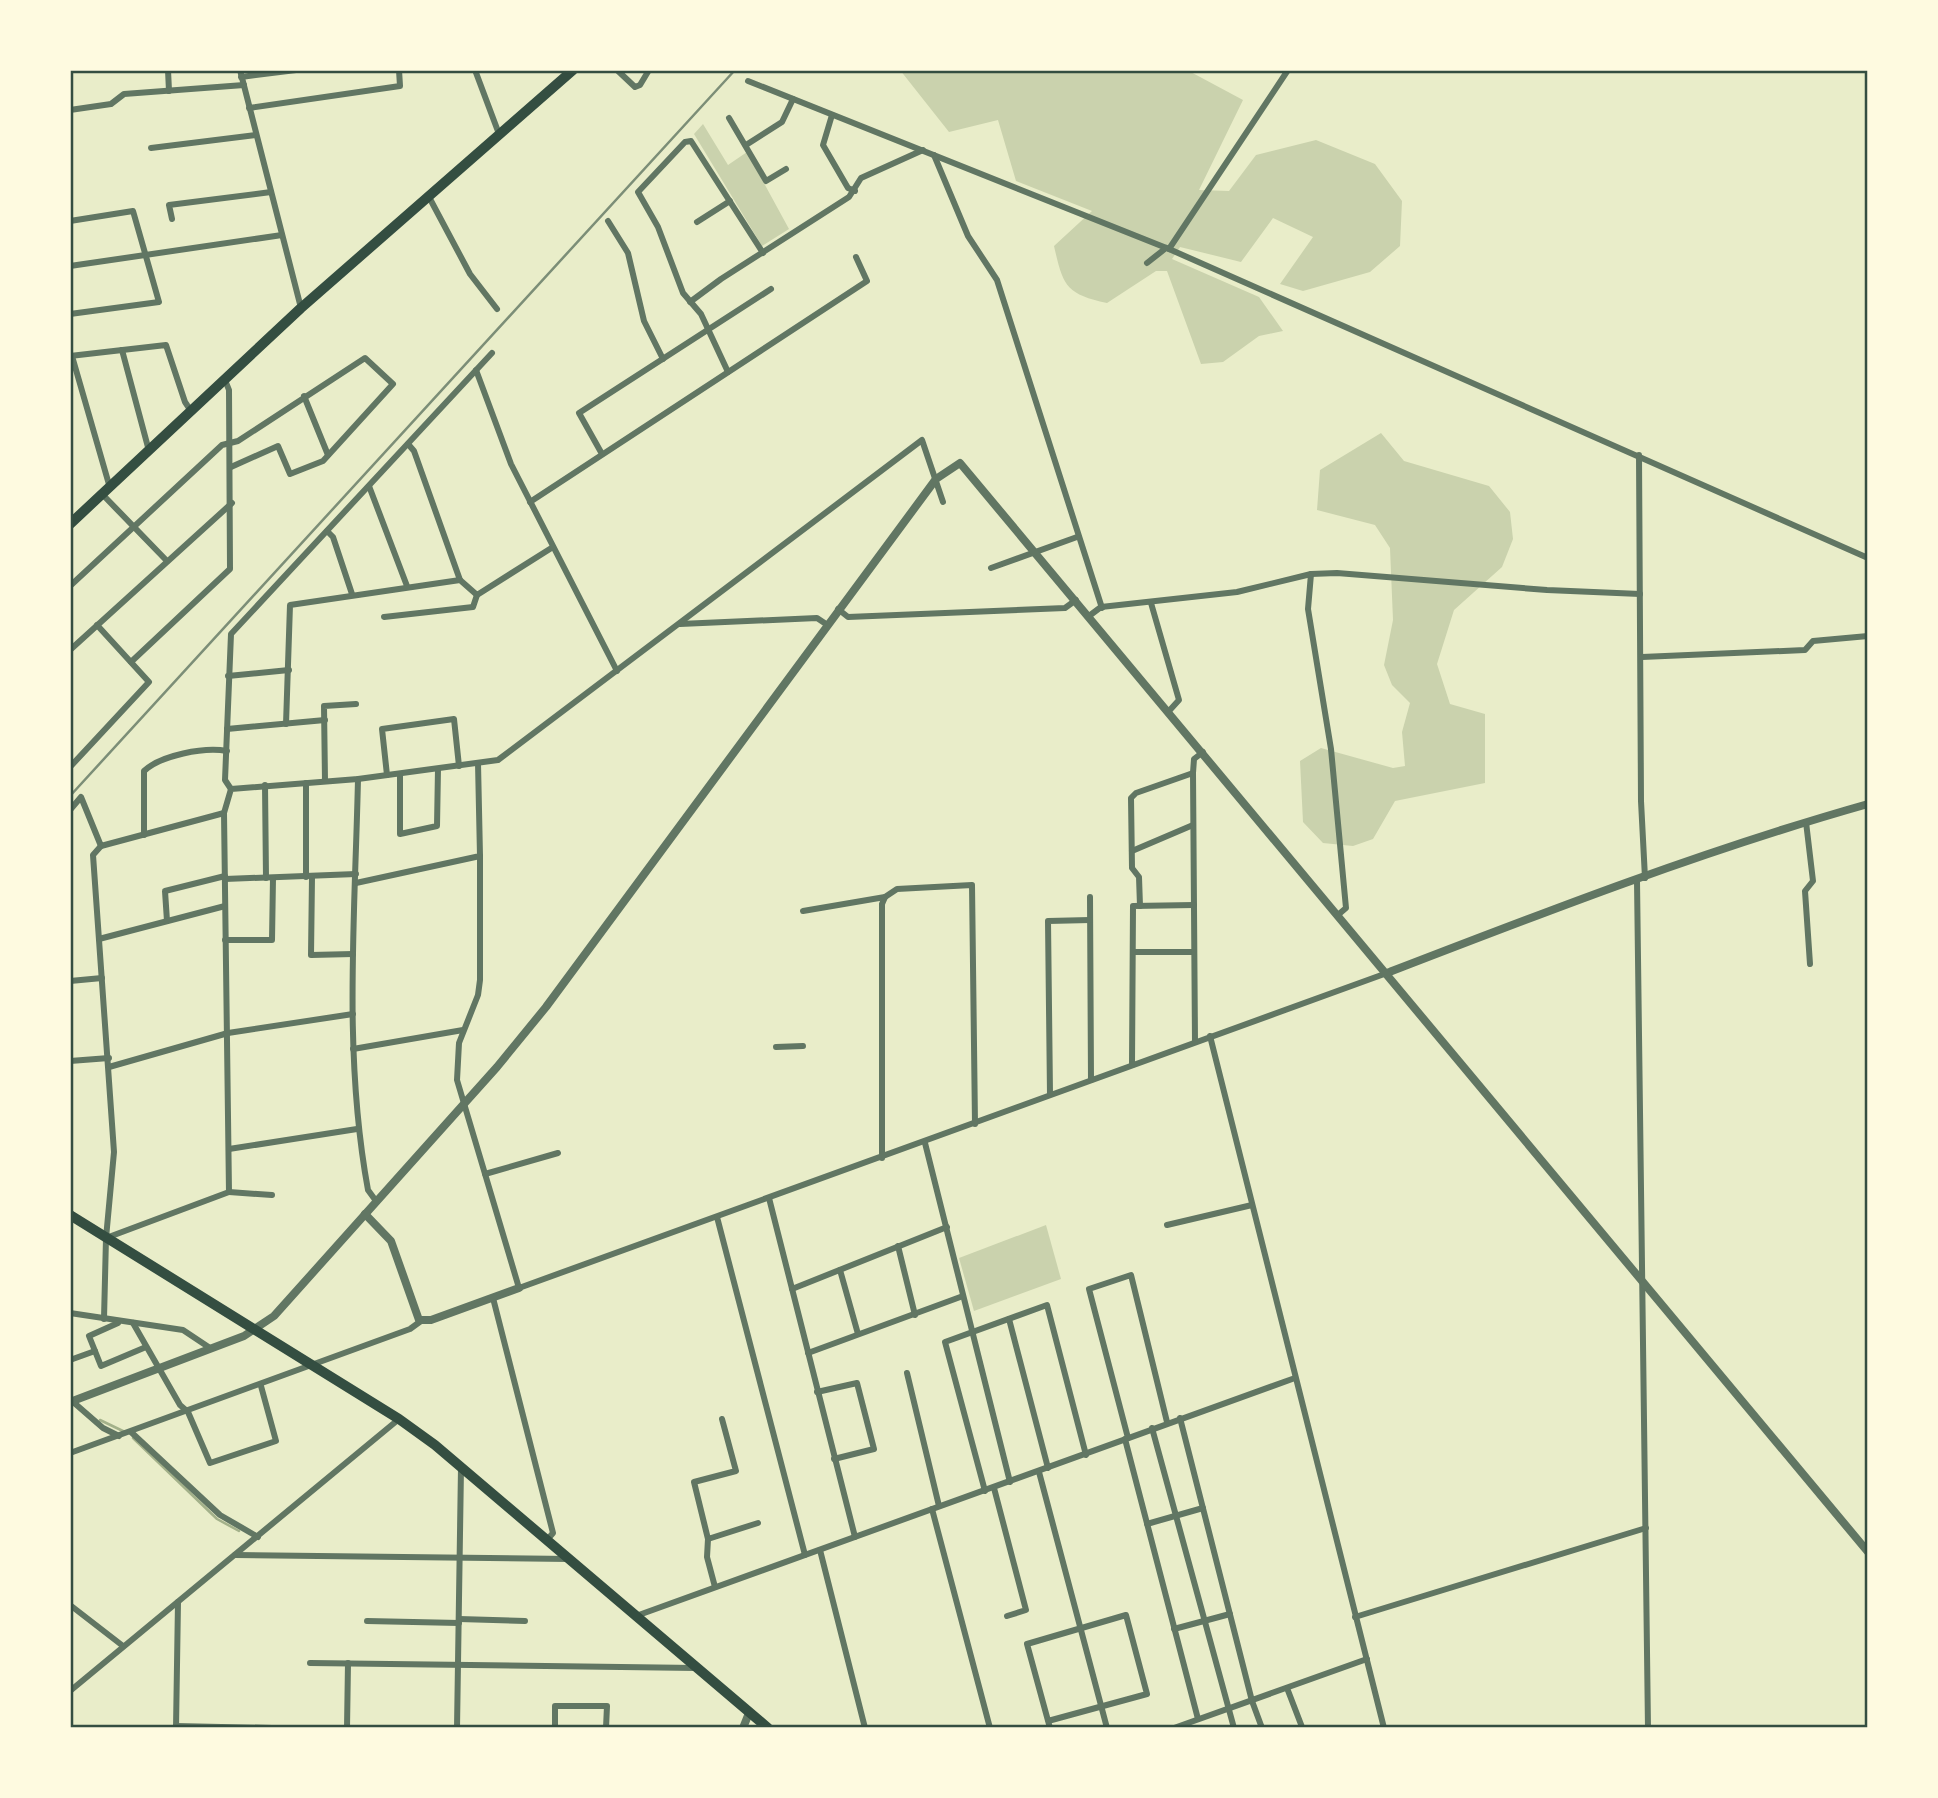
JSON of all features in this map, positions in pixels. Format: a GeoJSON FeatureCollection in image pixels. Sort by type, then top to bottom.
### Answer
{"type":"FeatureCollection","features":[{"type":"Feature","properties":{"kind":"main road"},"geometry":{"type":"LineString","coordinates":[[70,522],[107,491],[301,308],[573,70]]}},
{"type":"Feature","properties":{"kind":"main road"},"geometry":{"type":"LineString","coordinates":[[70,1215],[400,1419],[768,1728]]}},
{"type":"Feature","properties":{"kind":"street"},"geometry":{"type":"LineString","coordinates":[[168,70],[169,91]]}},
{"type":"Feature","properties":{"kind":"street"},"geometry":{"type":"LineString","coordinates":[[296,70],[241,73],[301,308]]}},
{"type":"Feature","properties":{"kind":"street"},"geometry":{"type":"LineString","coordinates":[[249,108],[400,86],[399,70]]}},
{"type":"Feature","properties":{"kind":"street"},"geometry":{"type":"LineString","coordinates":[[475,70],[499,134]]}},
{"type":"Feature","properties":{"kind":"street"},"geometry":{"type":"LineString","coordinates":[[617,70],[635,87],[649,70]]}},
{"type":"Feature","properties":{"kind":"street"},"geometry":{"type":"LineString","coordinates":[[1147,263],[1167,248],[1288,70]]}},
{"type":"Feature","properties":{"kind":"street"},"geometry":{"type":"LineString","coordinates":[[748,81],[1167,248],[1868,557]]}},
{"type":"Feature","properties":{"kind":"street"},"geometry":{"type":"LineString","coordinates":[[70,110],[111,104],[124,94],[244,85]]}},
{"type":"Feature","properties":{"kind":"street"},"geometry":{"type":"LineString","coordinates":[[746,145],[782,122],[793,99]]}},
{"type":"Feature","properties":{"kind":"street"},"geometry":{"type":"LineString","coordinates":[[832,115],[822,145],[848,188],[855,191]]}},
{"type":"Feature","properties":{"kind":"street"},"geometry":{"type":"LineString","coordinates":[[729,118],[766,181],[786,169]]}},
{"type":"Feature","properties":{"kind":"street"},"geometry":{"type":"LineString","coordinates":[[151,148],[256,135]]}},
{"type":"Feature","properties":{"kind":"street"},"geometry":{"type":"LineString","coordinates":[[728,372],[708,330],[681,290],[658,227],[638,192],[690,140],[763,253]]}},
{"type":"Feature","properties":{"kind":"street"},"geometry":{"type":"LineString","coordinates":[[690,302],[855,191],[861,178],[923,150]]}},
{"type":"Feature","properties":{"kind":"street"},"geometry":{"type":"LineString","coordinates":[[934,155],[968,236],[997,280],[1077,537],[1102,608]]}},
{"type":"Feature","properties":{"kind":"street"},"geometry":{"type":"LineString","coordinates":[[172,219],[169,205],[271,192]]}},
{"type":"Feature","properties":{"kind":"street"},"geometry":{"type":"LineString","coordinates":[[429,197],[470,274],[497,309]]}},
{"type":"Feature","properties":{"kind":"street"},"geometry":{"type":"LineString","coordinates":[[697,222],[730,201]]}},
{"type":"Feature","properties":{"kind":"street"},"geometry":{"type":"LineString","coordinates":[[70,221],[133,211],[159,302],[70,314]]}},
{"type":"Feature","properties":{"kind":"street"},"geometry":{"type":"LineString","coordinates":[[608,221],[628,253],[644,321],[663,359]]}},
{"type":"Feature","properties":{"kind":"street"},"geometry":{"type":"LineString","coordinates":[[70,266],[282,235]]}},
{"type":"Feature","properties":{"kind":"street"},"geometry":{"type":"LineString","coordinates":[[530,502],[867,281],[856,257]]}},
{"type":"Feature","properties":{"kind":"street"},"geometry":{"type":"LineString","coordinates":[[603,454],[579,413],[771,289]]}},
{"type":"Feature","properties":{"kind":"street"},"geometry":{"type":"LineString","coordinates":[[167,561],[134,527],[107,491],[71,356],[167,346],[185,402],[191,411]]}},
{"type":"Feature","properties":{"kind":"street"},"geometry":{"type":"LineString","coordinates":[[122,350],[149,451]]}},
{"type":"Feature","properties":{"kind":"street"},"geometry":{"type":"LineString","coordinates":[[229,1192],[224,813],[231,789],[225,780],[231,634],[492,353]]}},
{"type":"Feature","properties":{"kind":"street"},"geometry":{"type":"LineString","coordinates":[[70,586],[222,445],[238,441],[365,358],[393,384],[323,461],[290,474],[278,446],[231,467]]}},
{"type":"Feature","properties":{"kind":"street"},"geometry":{"type":"LineString","coordinates":[[476,370],[511,464],[617,671]]}},
{"type":"Feature","properties":{"kind":"street"},"geometry":{"type":"LineString","coordinates":[[131,662],[230,569],[232,503],[229,390],[225,380]]}},
{"type":"Feature","properties":{"kind":"street"},"geometry":{"type":"LineString","coordinates":[[304,396],[328,455]]}},
{"type":"Feature","properties":{"kind":"street"},"geometry":{"type":"LineString","coordinates":[[231,789],[358,779],[505,757],[922,440],[943,502]]}},
{"type":"Feature","properties":{"kind":"street"},"geometry":{"type":"LineString","coordinates":[[408,444],[414,451],[460,580],[477,595]]}},
{"type":"Feature","properties":{"kind":"street"},"geometry":{"type":"LineString","coordinates":[[1639,455],[1648,1728]]}},
{"type":"Feature","properties":{"kind":"street"},"geometry":{"type":"LineString","coordinates":[[258,1537],[220,1516],[124,1434],[103,1428],[71,1402],[255,1329],[274,1316],[546,1007],[826,624],[936,479],[960,463],[1339,914],[1868,1552]]}},
{"type":"Feature","properties":{"kind":"street"},"geometry":{"type":"LineString","coordinates":[[369,486],[407,586]]}},
{"type":"Feature","properties":{"kind":"street"},"geometry":{"type":"LineString","coordinates":[[70,650],[232,503]]}},
{"type":"Feature","properties":{"kind":"street"},"geometry":{"type":"LineString","coordinates":[[327,531],[333,537],[352,594]]}},
{"type":"Feature","properties":{"kind":"street"},"geometry":{"type":"LineString","coordinates":[[991,568],[1077,537]]}},
{"type":"Feature","properties":{"kind":"street"},"geometry":{"type":"LineString","coordinates":[[384,617],[473,607],[477,595],[553,547]]}},
{"type":"Feature","properties":{"kind":"street"},"geometry":{"type":"LineString","coordinates":[[1090,616],[1102,608],[1237,592],[1311,574],[1338,573],[1640,594]]}},
{"type":"Feature","properties":{"kind":"street"},"geometry":{"type":"LineString","coordinates":[[1311,574],[1308,609],[1331,749],[1346,908],[1339,914]]}},
{"type":"Feature","properties":{"kind":"street"},"geometry":{"type":"LineString","coordinates":[[286,724],[290,605],[460,580]]}},
{"type":"Feature","properties":{"kind":"street"},"geometry":{"type":"LineString","coordinates":[[838,609],[848,617],[960,613],[1065,608],[1076,600]]}},
{"type":"Feature","properties":{"kind":"street"},"geometry":{"type":"LineString","coordinates":[[1151,603],[1179,700],[1169,711]]}},
{"type":"Feature","properties":{"kind":"street"},"geometry":{"type":"LineString","coordinates":[[680,624],[817,618],[826,624]]}},
{"type":"Feature","properties":{"kind":"street"},"geometry":{"type":"LineString","coordinates":[[70,767],[148,685],[97,625]]}},
{"type":"Feature","properties":{"kind":"street"},"geometry":{"type":"LineString","coordinates":[[1642,657],[1805,650],[1813,641],[1868,636]]}},
{"type":"Feature","properties":{"kind":"street"},"geometry":{"type":"LineString","coordinates":[[228,676],[289,670]]}},
{"type":"Feature","properties":{"kind":"street"},"geometry":{"type":"LineString","coordinates":[[325,781],[324,706],[356,704]]}},
{"type":"Feature","properties":{"kind":"street"},"geometry":{"type":"LineString","coordinates":[[387,775],[382,729],[454,719],[459,766]]}},
{"type":"Feature","properties":{"kind":"street"},"geometry":{"type":"LineString","coordinates":[[227,729],[325,720]]}},
{"type":"Feature","properties":{"kind":"street"},"geometry":{"type":"LineString","coordinates":[[144,835],[144,771],[152,764],[206,750],[227,751]]}},
{"type":"Feature","properties":{"kind":"street"},"geometry":{"type":"LineString","coordinates":[[1195,1042],[1193,773],[1194,759],[1203,752]]}},
{"type":"Feature","properties":{"kind":"street"},"geometry":{"type":"LineString","coordinates":[[478,763],[480,980],[478,995],[463,1030],[456,1071],[463,1104],[519,1289]]}},
{"type":"Feature","properties":{"kind":"street"},"geometry":{"type":"LineString","coordinates":[[400,774],[400,834],[437,826],[438,769]]}},
{"type":"Feature","properties":{"kind":"street"},"geometry":{"type":"LineString","coordinates":[[1140,906],[1139,877],[1132,868],[1133,794],[1193,773]]}},
{"type":"Feature","properties":{"kind":"street"},"geometry":{"type":"LineString","coordinates":[[358,779],[353,1049],[357,1129],[368,1190],[376,1201]]}},
{"type":"Feature","properties":{"kind":"street"},"geometry":{"type":"LineString","coordinates":[[306,783],[311,955],[353,954]]}},
{"type":"Feature","properties":{"kind":"street"},"geometry":{"type":"LineString","coordinates":[[225,940],[272,940],[265,785]]}},
{"type":"Feature","properties":{"kind":"street"},"geometry":{"type":"LineString","coordinates":[[70,810],[81,797],[101,846]]}},
{"type":"Feature","properties":{"kind":"street"},"geometry":{"type":"LineString","coordinates":[[70,1453],[261,1386],[410,1329],[421,1321],[519,1289],[925,1143],[1050,1094],[1641,879],[1806,822],[1868,804]]}},
{"type":"Feature","properties":{"kind":"street"},"geometry":{"type":"LineString","coordinates":[[104,1319],[106,1238],[114,1152],[93,855],[101,846],[224,813]]}},
{"type":"Feature","properties":{"kind":"street"},"geometry":{"type":"LineString","coordinates":[[1806,822],[1813,881],[1805,891],[1810,964]]}},
{"type":"Feature","properties":{"kind":"street"},"geometry":{"type":"LineString","coordinates":[[1132,850],[1193,825]]}},
{"type":"Feature","properties":{"kind":"street"},"geometry":{"type":"LineString","coordinates":[[356,883],[480,856]]}},
{"type":"Feature","properties":{"kind":"street"},"geometry":{"type":"LineString","coordinates":[[167,921],[165,891],[225,877],[356,874]]}},
{"type":"Feature","properties":{"kind":"street"},"geometry":{"type":"LineString","coordinates":[[803,911],[885,897],[897,888],[972,885],[975,1124]]}},
{"type":"Feature","properties":{"kind":"street"},"geometry":{"type":"LineString","coordinates":[[882,1158],[881,955],[882,904],[885,897]]}},
{"type":"Feature","properties":{"kind":"street"},"geometry":{"type":"LineString","coordinates":[[1090,897],[1091,1080]]}},
{"type":"Feature","properties":{"kind":"street"},"geometry":{"type":"LineString","coordinates":[[1132,1065],[1133,906],[1194,905]]}},
{"type":"Feature","properties":{"kind":"street"},"geometry":{"type":"LineString","coordinates":[[99,939],[225,906]]}},
{"type":"Feature","properties":{"kind":"street"},"geometry":{"type":"LineString","coordinates":[[1050,1094],[1048,921],[1090,920]]}},
{"type":"Feature","properties":{"kind":"street"},"geometry":{"type":"LineString","coordinates":[[1133,953],[1194,952]]}},
{"type":"Feature","properties":{"kind":"street"},"geometry":{"type":"LineString","coordinates":[[70,981],[102,978]]}},
{"type":"Feature","properties":{"kind":"street"},"geometry":{"type":"LineString","coordinates":[[110,1067],[228,1033],[353,1014]]}},
{"type":"Feature","properties":{"kind":"street"},"geometry":{"type":"LineString","coordinates":[[353,1049],[463,1030]]}},
{"type":"Feature","properties":{"kind":"street"},"geometry":{"type":"LineString","coordinates":[[1210,1037],[1384,1728]]}},
{"type":"Feature","properties":{"kind":"street"},"geometry":{"type":"LineString","coordinates":[[776,1047],[803,1046]]}},
{"type":"Feature","properties":{"kind":"street"},"geometry":{"type":"LineString","coordinates":[[70,1061],[108,1058]]}},
{"type":"Feature","properties":{"kind":"street"},"geometry":{"type":"LineString","coordinates":[[229,1149],[357,1129]]}},
{"type":"Feature","properties":{"kind":"street"},"geometry":{"type":"LineString","coordinates":[[925,1143],[1010,1482]]}},
{"type":"Feature","properties":{"kind":"street"},"geometry":{"type":"LineString","coordinates":[[485,1174],[558,1153]]}},
{"type":"Feature","properties":{"kind":"street"},"geometry":{"type":"LineString","coordinates":[[106,1238],[229,1192],[272,1195]]}},
{"type":"Feature","properties":{"kind":"street"},"geometry":{"type":"LineString","coordinates":[[769,1198],[855,1537]]}},
{"type":"Feature","properties":{"kind":"street"},"geometry":{"type":"LineString","coordinates":[[1167,1225],[1252,1205]]}},
{"type":"Feature","properties":{"kind":"street"},"geometry":{"type":"LineString","coordinates":[[365,1214],[391,1241],[415,1314],[421,1321]]}},
{"type":"Feature","properties":{"kind":"street"},"geometry":{"type":"LineString","coordinates":[[717,1217],[804,1555]]}},
{"type":"Feature","properties":{"kind":"street"},"geometry":{"type":"LineString","coordinates":[[792,1289],[947,1227]]}},
{"type":"Feature","properties":{"kind":"street"},"geometry":{"type":"LineString","coordinates":[[898,1246],[915,1315]]}},
{"type":"Feature","properties":{"kind":"street"},"geometry":{"type":"LineString","coordinates":[[840,1270],[858,1334]]}},
{"type":"Feature","properties":{"kind":"street"},"geometry":{"type":"LineString","coordinates":[[1167,1422],[1131,1275],[1089,1289],[1198,1719]]}},
{"type":"Feature","properties":{"kind":"street"},"geometry":{"type":"LineString","coordinates":[[808,1353],[963,1296]]}},
{"type":"Feature","properties":{"kind":"street"},"geometry":{"type":"LineString","coordinates":[[493,1298],[553,1533],[547,1540]]}},
{"type":"Feature","properties":{"kind":"street"},"geometry":{"type":"LineString","coordinates":[[985,1491],[945,1342],[1047,1306],[1086,1455]]}},
{"type":"Feature","properties":{"kind":"street"},"geometry":{"type":"LineString","coordinates":[[70,1313],[183,1330],[210,1348]]}},
{"type":"Feature","properties":{"kind":"street"},"geometry":{"type":"LineString","coordinates":[[1009,1319],[1048,1468]]}},
{"type":"Feature","properties":{"kind":"street"},"geometry":{"type":"LineString","coordinates":[[120,1321],[89,1336],[101,1366],[146,1347]]}},
{"type":"Feature","properties":{"kind":"street"},"geometry":{"type":"LineString","coordinates":[[133,1324],[183,1409],[188,1412],[210,1463],[276,1441],[261,1386]]}},
{"type":"Feature","properties":{"kind":"street"},"geometry":{"type":"LineString","coordinates":[[70,1360],[95,1351]]}},
{"type":"Feature","properties":{"kind":"street"},"geometry":{"type":"LineString","coordinates":[[907,1374],[936,1508],[990,1728]]}},
{"type":"Feature","properties":{"kind":"street"},"geometry":{"type":"LineString","coordinates":[[636,1616],[1295,1378]]}},
{"type":"Feature","properties":{"kind":"street"},"geometry":{"type":"LineString","coordinates":[[817,1392],[858,1383],[874,1449],[834,1459]]}},
{"type":"Feature","properties":{"kind":"street"},"geometry":{"type":"LineString","coordinates":[[1180,1418],[1252,1701],[1262,1728]]}},
{"type":"Feature","properties":{"kind":"street"},"geometry":{"type":"LineString","coordinates":[[70,1691],[400,1419]]}},
{"type":"Feature","properties":{"kind":"street"},"geometry":{"type":"LineString","coordinates":[[715,1587],[707,1557],[708,1539],[694,1482],[736,1471],[722,1419]]}},
{"type":"Feature","properties":{"kind":"street"},"geometry":{"type":"LineString","coordinates":[[1152,1428],[1234,1728]]}},
{"type":"Feature","properties":{"kind":"street"},"geometry":{"type":"LineString","coordinates":[[457,1728],[461,1468]]}},
{"type":"Feature","properties":{"kind":"street"},"geometry":{"type":"LineString","coordinates":[[1039,1472],[1107,1728]]}},
{"type":"Feature","properties":{"kind":"street"},"geometry":{"type":"LineString","coordinates":[[994,1488],[1027,1610],[1007,1616]]}},
{"type":"Feature","properties":{"kind":"street"},"geometry":{"type":"LineString","coordinates":[[1147,1524],[1203,1508]]}},
{"type":"Feature","properties":{"kind":"street"},"geometry":{"type":"LineString","coordinates":[[708,1539],[758,1523]]}},
{"type":"Feature","properties":{"kind":"street"},"geometry":{"type":"LineString","coordinates":[[1355,1617],[1646,1528]]}},
{"type":"Feature","properties":{"kind":"street"},"geometry":{"type":"LineString","coordinates":[[820,1550],[866,1728]]}},
{"type":"Feature","properties":{"kind":"street"},"geometry":{"type":"LineString","coordinates":[[235,1555],[569,1559]]}},
{"type":"Feature","properties":{"kind":"street"},"geometry":{"type":"LineString","coordinates":[[178,1602],[176,1727],[272,1728]]}},
{"type":"Feature","properties":{"kind":"street"},"geometry":{"type":"LineString","coordinates":[[70,1605],[123,1646]]}},
{"type":"Feature","properties":{"kind":"street"},"geometry":{"type":"LineString","coordinates":[[1174,1629],[1230,1614]]}},
{"type":"Feature","properties":{"kind":"street"},"geometry":{"type":"LineString","coordinates":[[1126,1615],[1147,1694],[1049,1724],[1027,1644],[1081,1628],[1126,1615]]}},
{"type":"Feature","properties":{"kind":"street"},"geometry":{"type":"LineString","coordinates":[[367,1621],[525,1621]]}},
{"type":"Feature","properties":{"kind":"street"},"geometry":{"type":"LineString","coordinates":[[1180,1727],[1367,1659]]}},
{"type":"Feature","properties":{"kind":"street"},"geometry":{"type":"LineString","coordinates":[[310,1663],[698,1668]]}},
{"type":"Feature","properties":{"kind":"street"},"geometry":{"type":"LineString","coordinates":[[347,1728],[348,1663]]}},
{"type":"Feature","properties":{"kind":"street"},"geometry":{"type":"LineString","coordinates":[[1287,1688],[1302,1727],[1299,1728]]}},
{"type":"Feature","properties":{"kind":"street"},"geometry":{"type":"LineString","coordinates":[[555,1728],[555,1706],[607,1706],[607,1728]]}},
{"type":"Feature","properties":{"kind":"street"},"geometry":{"type":"LineString","coordinates":[[743,1728],[749,1713]]}},
{"type":"Feature","properties":{"kind":"green space"},"geometry":{"type":"Polygon","coordinates":[[[900,70],[1187,70],[1243,100],[1199,190],[1229,191],[1256,155],[1316,140],[1375,164],[1402,201],[1400,246],[1370,272],[1303,291],[1280,284],[1313,237],[1273,218],[1241,262],[1180,247],[1172,259],[1259,297],[1283,331],[1259,336],[1223,362],[1201,364],[1167,271],[1156,271],[1107,303],[1074,291],[1068,286],[1060,270],[1054,246],[1092,211],[1016,181],[998,120],[949,132],[900,70]]]}},
{"type":"Feature","properties":{"kind":"green space"},"geometry":{"type":"Polygon","coordinates":[[[703,124],[728,165],[747,152],[789,229],[762,246],[694,134],[703,124]]]}},
{"type":"Feature","properties":{"kind":"green space"},"geometry":{"type":"Polygon","coordinates":[[[1381,433],[1404,461],[1489,486],[1510,512],[1513,539],[1502,567],[1454,610],[1437,664],[1450,704],[1485,714],[1485,783],[1395,801],[1373,839],[1353,846],[1323,843],[1303,822],[1300,761],[1321,748],[1393,768],[1405,766],[1402,732],[1410,703],[1392,685],[1384,665],[1393,620],[1390,548],[1375,525],[1317,510],[1320,470],[1381,433]]]}},
{"type":"Feature","properties":{"kind":"green space"},"geometry":{"type":"Polygon","coordinates":[[[1046,1225],[1061,1279],[974,1311],[959,1258],[1046,1225]]]}},
{"type":"Feature","properties":{"kind":"waterway"},"geometry":{"type":"LineString","coordinates":[[100,1420],[125,1432]]}},
{"type":"Feature","properties":{"kind":"waterway"},"geometry":{"type":"LineString","coordinates":[[133,1438],[217,1519],[239,1531]]}},
{"type":"Feature","properties":{"kind":"railway"},"geometry":{"type":"LineString","coordinates":[[70,796],[735,70]]}}]}
